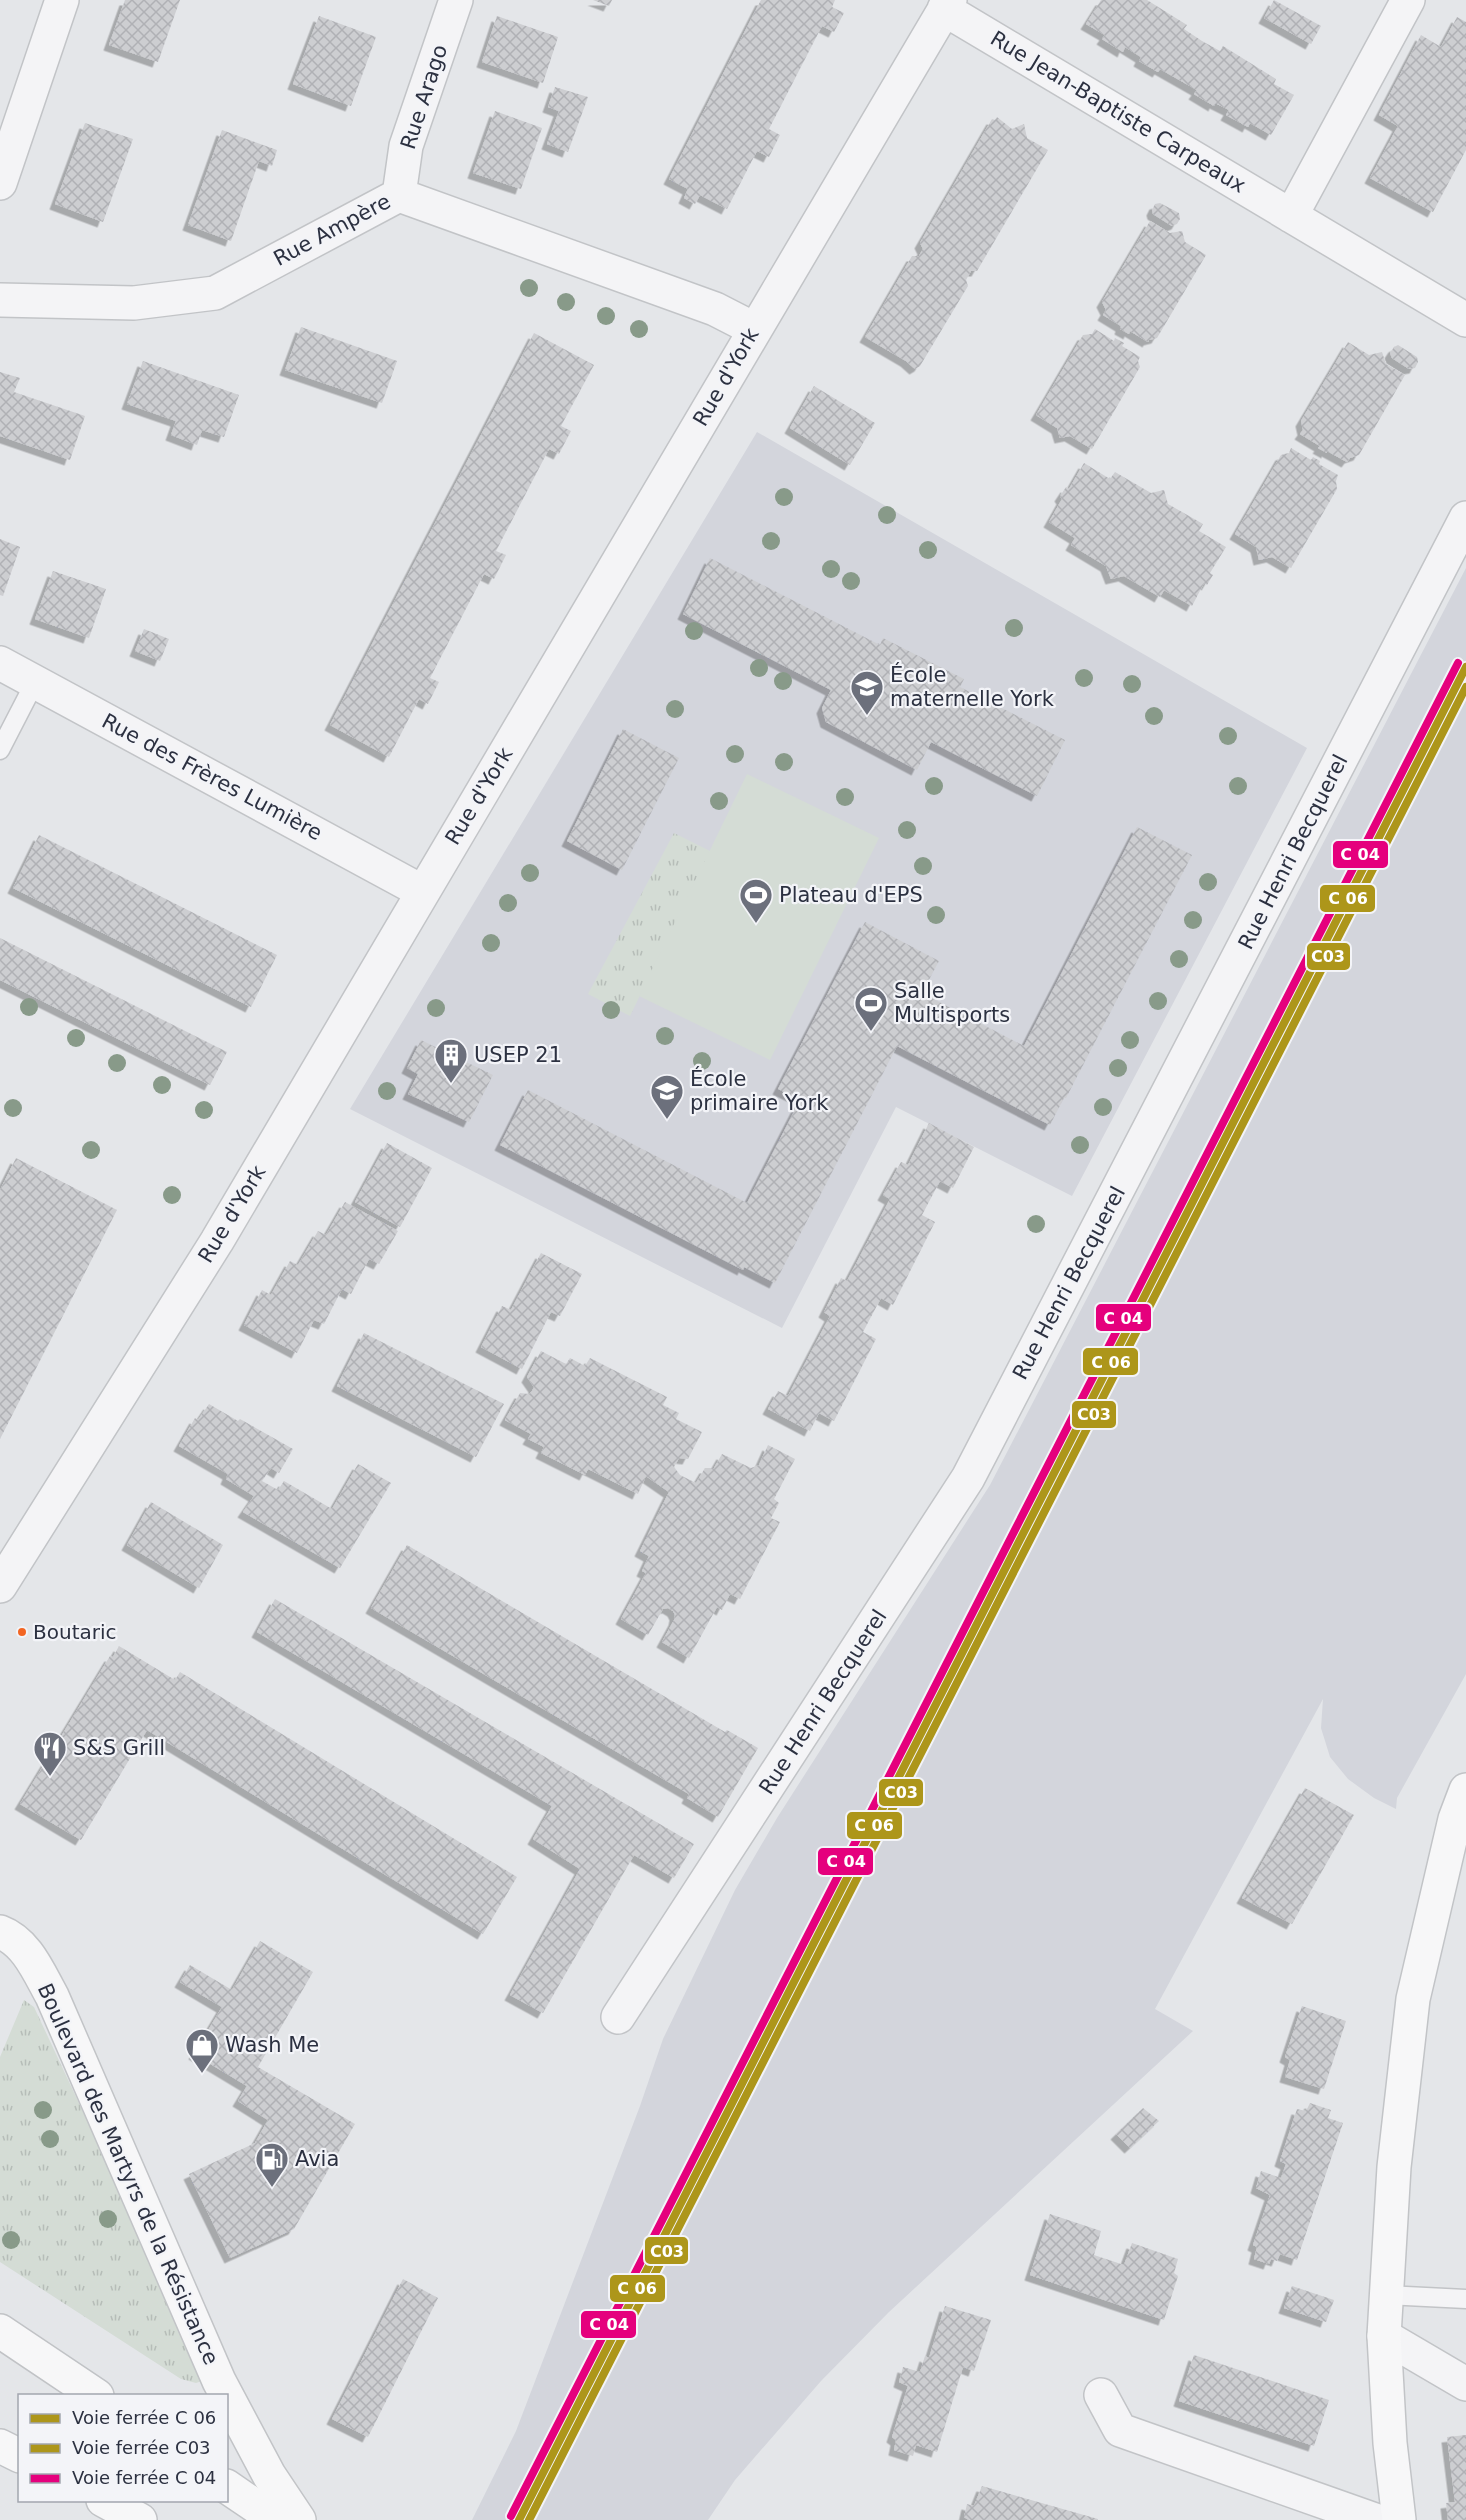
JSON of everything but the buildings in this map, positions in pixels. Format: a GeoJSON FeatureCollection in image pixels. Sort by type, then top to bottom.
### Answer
{"type":"FeatureCollection","features":[{"type":"Feature","properties":{"kind":"main road"},"geometry":{"type":"LineString","coordinates":[[1399,2520],[1390,2443],[1384,2336],[1394,2167],[1413,1999],[1462,1807]]}},
{"type":"Feature","properties":{"kind":"main road","name":"Boulevard des Martyrs de la Résistance"},"geometry":{"type":"LineString","coordinates":[[0,1932],[17,1942],[29,1956],[52,1996],[226,2394]]}},
{"type":"Feature","properties":{"kind":"main road"},"geometry":{"type":"LineString","coordinates":[[0,2331],[94,2394]]}},
{"type":"Feature","properties":{"kind":"main road","name":"Boulevard des Martyrs de la Résistance"},"geometry":{"type":"LineString","coordinates":[[228,2398],[269,2475],[299,2520]]}},
{"type":"Feature","properties":{"kind":"main road"},"geometry":{"type":"LineString","coordinates":[[0,2446],[18,2455]]}},
{"type":"Feature","properties":{"kind":"main road"},"geometry":{"type":"LineString","coordinates":[[228,2487],[276,2520]]}},
{"type":"Feature","properties":{"kind":"main road"},"geometry":{"type":"LineString","coordinates":[[107,2502],[140,2520]]}},
{"type":"Feature","properties":{"kind":"street"},"geometry":{"type":"LineString","coordinates":[[0,183],[62,0]]}},
{"type":"Feature","properties":{"kind":"street","name":"Rue Arago"},"geometry":{"type":"LineString","coordinates":[[399,195],[406,146],[456,0]]}},
{"type":"Feature","properties":{"kind":"street"},"geometry":{"type":"LineString","coordinates":[[1408,0],[1291,216],[1466,320]]}},
{"type":"Feature","properties":{"kind":"street","name":"Rue Jean-Baptiste Carpeaux"},"geometry":{"type":"LineString","coordinates":[[947,5],[1291,216]]}},
{"type":"Feature","properties":{"kind":"street","name":"Rue d'York"},"geometry":{"type":"LineString","coordinates":[[0,1586],[217,1241],[472,805],[614,573],[754,329],[947,5]]}},
{"type":"Feature","properties":{"kind":"street","name":"Rue Ampère"},"geometry":{"type":"LineString","coordinates":[[0,300],[134,303],[215,292],[399,195],[715,309],[754,329]]}},
{"type":"Feature","properties":{"kind":"street","name":"Rue Henri Becquerel"},"geometry":{"type":"LineString","coordinates":[[618,2018],[968,1478],[1466,518]]}},
{"type":"Feature","properties":{"kind":"street","name":"Rue des Frères Lumière"},"geometry":{"type":"LineString","coordinates":[[0,663],[423,892]]}},
{"type":"Feature","properties":{"kind":"street"},"geometry":{"type":"LineString","coordinates":[[1384,2336],[1466,2384]]}},
{"type":"Feature","properties":{"kind":"street"},"geometry":{"type":"LineString","coordinates":[[1101,2395],[1120,2430],[1375,2520]]}},
{"type":"Feature","properties":{"kind":"lane"},"geometry":{"type":"LineString","coordinates":[[0,750],[35,682]]}},
{"type":"Feature","properties":{"kind":"lane"},"geometry":{"type":"LineString","coordinates":[[1386,2295],[1466,2299]]}},
{"type":"Feature","properties":{"kind":"shaded area"},"geometry":{"type":"Polygon","coordinates":[[[757,432],[1307,748],[1072,1196],[896,1107],[782,1328],[350,1109],[757,432]]]}},
{"type":"Feature","properties":{"kind":"shaded area"},"geometry":{"type":"Polygon","coordinates":[[[1466,568],[1466,1674],[1397,1798],[1396,1809],[1374,1798],[1348,1779],[1330,1757],[1321,1728],[1323,1699],[1155,2009],[1193,2031],[889,2312],[821,2381],[735,2480],[708,2520],[472,2520],[516,2431],[640,2106],[663,2039],[735,1890],[777,1818],[990,1485],[1466,568]]]}},
{"type":"Feature","properties":{"kind":"green space","name":"Plateau d'EPS"},"geometry":{"type":"Polygon","coordinates":[[[747,774],[879,838],[770,1060],[639,996],[747,774]]]}},
{"type":"Feature","properties":{"kind":"green space"},"geometry":{"type":"Polygon","coordinates":[[[674,833],[710,851],[630,1016],[588,994],[674,833]]]}},
{"type":"Feature","properties":{"kind":"green space"},"geometry":{"type":"Polygon","coordinates":[[[24,2000],[34,2007],[208,2379],[196,2383],[181,2379],[0,2262],[0,2057],[24,2000]]]}},
{"type":"Feature","properties":{"kind":"transit line"},"geometry":{"type":"LineString","coordinates":[[511,2516],[1458,663]]}},
{"type":"Feature","properties":{"kind":"transit line"},"geometry":{"type":"LineString","coordinates":[[519,2520],[1466,667]]}},
{"type":"Feature","properties":{"kind":"rail line","name":"C03"},"geometry":{"type":"LineString","coordinates":[[529,2520],[1466,687]]}},
{"type":"Feature","properties":{"kind":"place","name":"École maternelle York"},"geometry":{"type":"Point","coordinates":[867,716]}},
{"type":"Feature","properties":{"kind":"place","name":"Plateau d'EPS"},"geometry":{"type":"Point","coordinates":[756,924]}},
{"type":"Feature","properties":{"kind":"place","name":"Salle Multisports"},"geometry":{"type":"Point","coordinates":[871,1032]}},
{"type":"Feature","properties":{"kind":"place","name":"USEP 21"},"geometry":{"type":"Point","coordinates":[451,1084]}},
{"type":"Feature","properties":{"kind":"place","name":"École primaire York"},"geometry":{"type":"Point","coordinates":[667,1120]}},
{"type":"Feature","properties":{"kind":"place","name":"Boutaric"},"geometry":{"type":"Point","coordinates":[22,1632]}},
{"type":"Feature","properties":{"kind":"place","name":"S&S Grill"},"geometry":{"type":"Point","coordinates":[50,1777]}},
{"type":"Feature","properties":{"kind":"place","name":"Wash Me"},"geometry":{"type":"Point","coordinates":[202,2074]}},
{"type":"Feature","properties":{"kind":"place","name":"Avia"},"geometry":{"type":"Point","coordinates":[272,2188]}}]}
